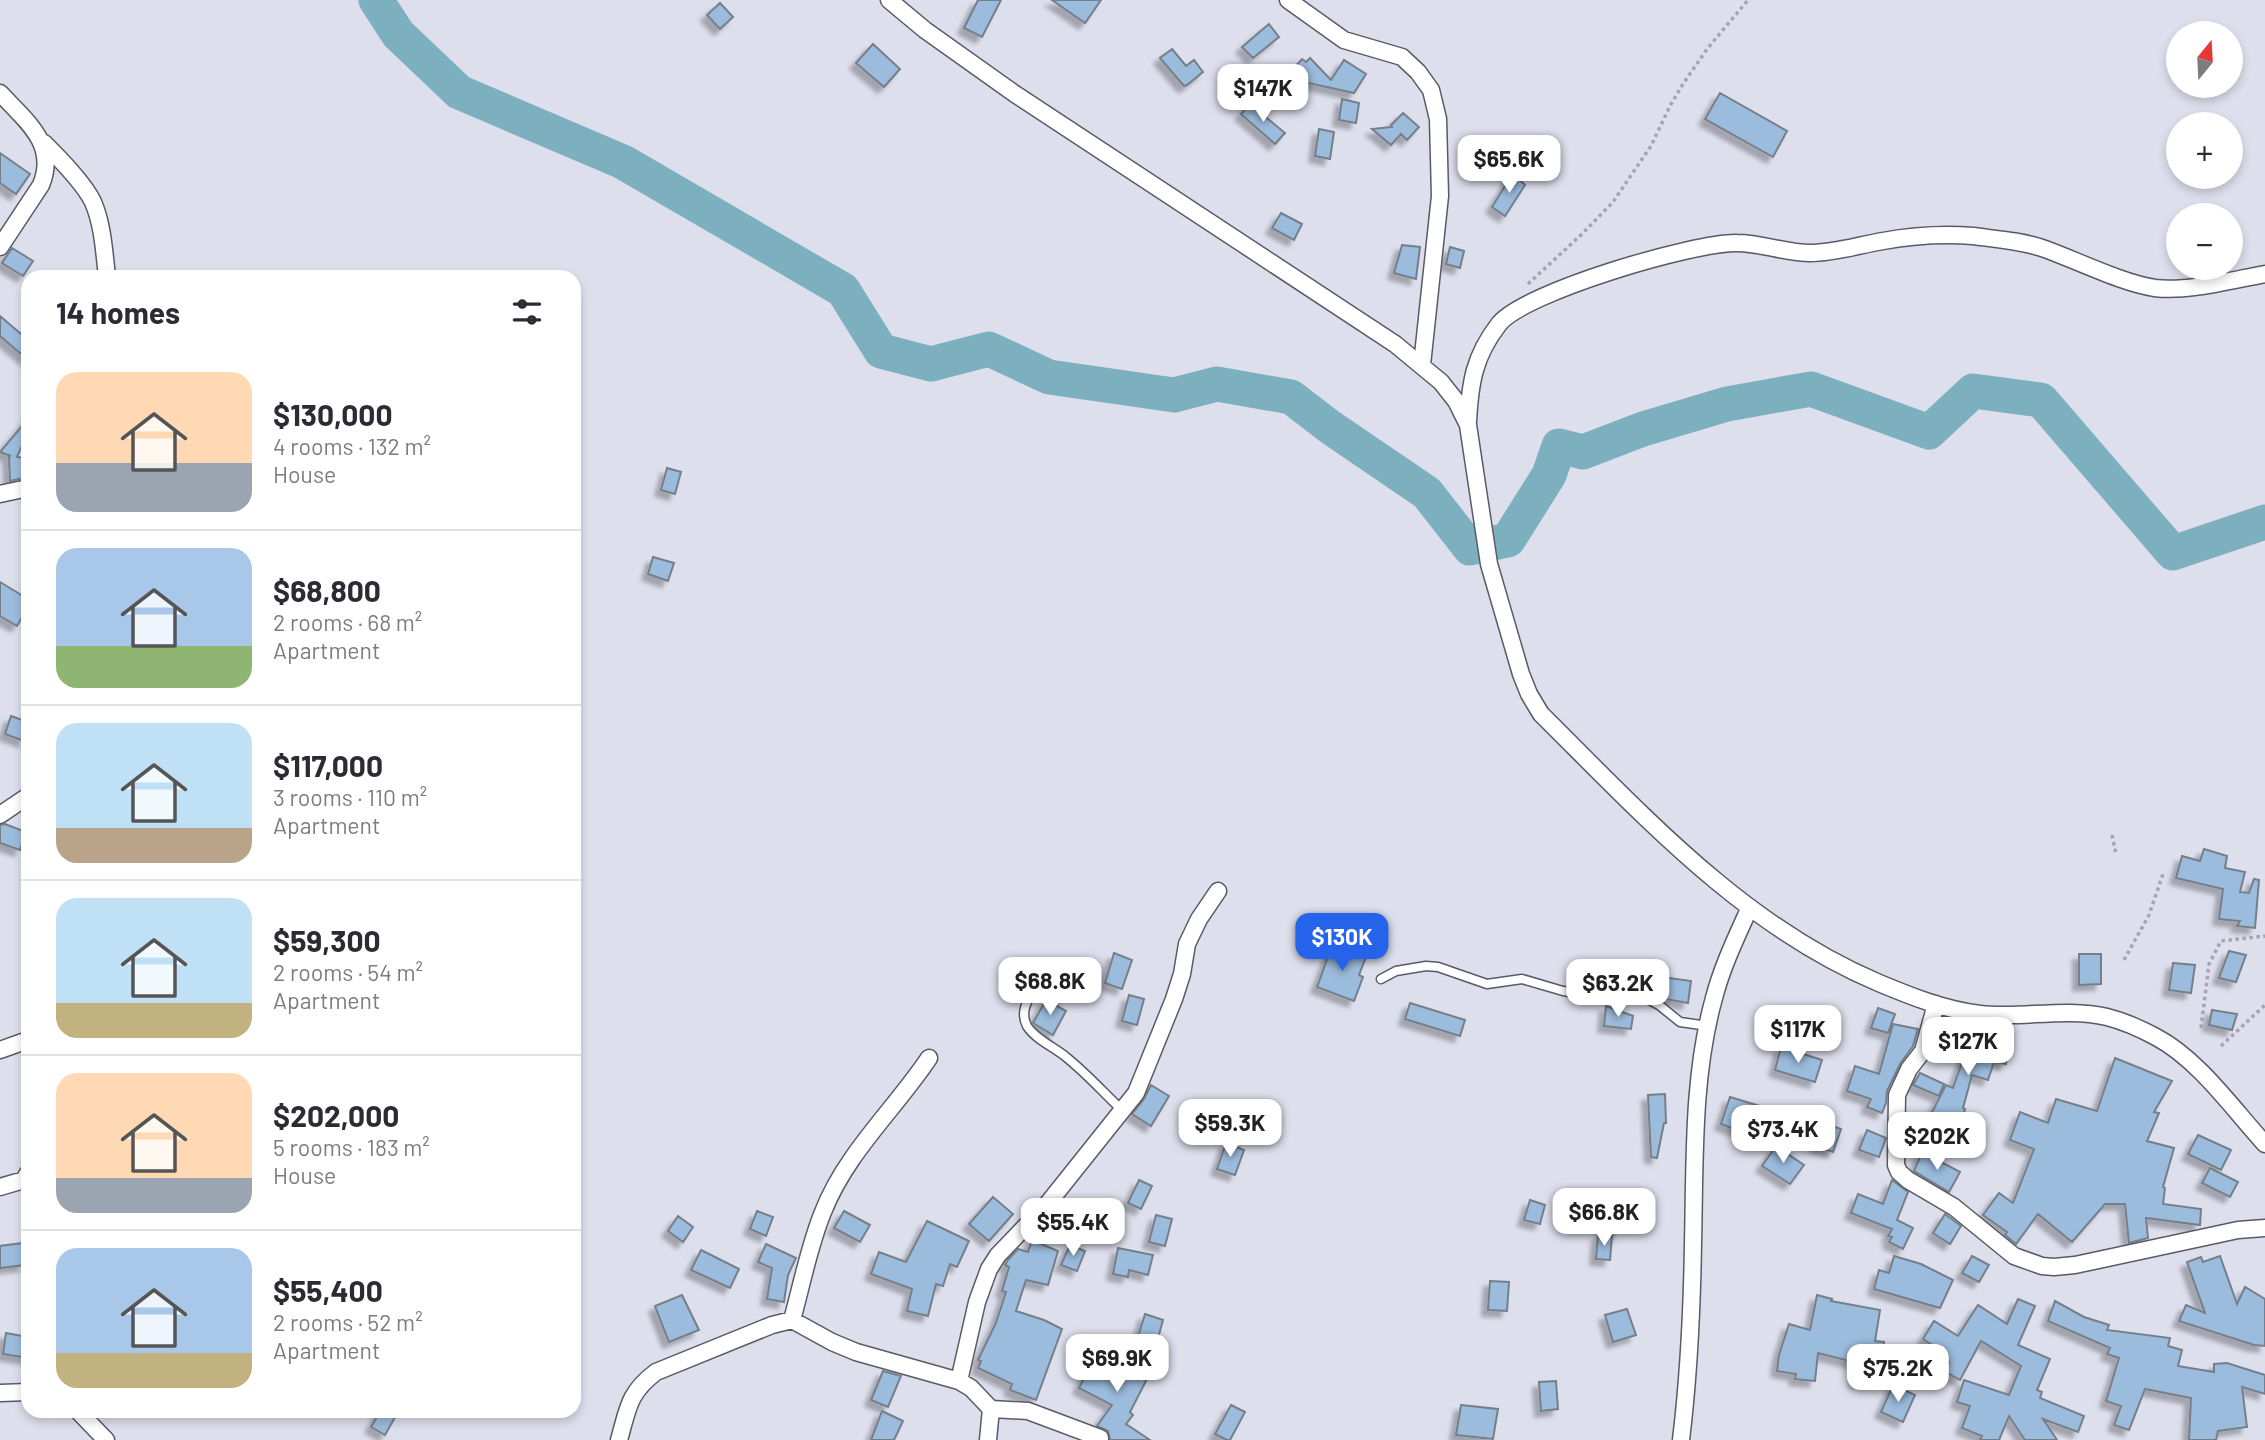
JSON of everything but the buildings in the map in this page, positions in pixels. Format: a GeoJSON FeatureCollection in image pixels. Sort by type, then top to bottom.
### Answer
{"type":"FeatureCollection","features":[{"type":"Feature","properties":{"kind":"street"},"geometry":{"type":"LineString","coordinates":[[889,0],[925,30],[1015,94],[1350,314],[1422,365],[1456,401],[1468,425]]}},
{"type":"Feature","properties":{"kind":"street"},"geometry":{"type":"LineString","coordinates":[[1288,0],[1344,40],[1402,57],[1418,72],[1431,90],[1438,119],[1440,196],[1422,365]]}},
{"type":"Feature","properties":{"kind":"street"},"geometry":{"type":"LineString","coordinates":[[0,93],[62,161],[92,201],[103,235],[106,270]]}},
{"type":"Feature","properties":{"kind":"street"},"geometry":{"type":"LineString","coordinates":[[0,247],[34,197],[46,174],[46,152],[40,139]]}},
{"type":"Feature","properties":{"kind":"street"},"geometry":{"type":"LineString","coordinates":[[2265,274],[2203,286],[2155,288],[2117,277],[2042,248],[1969,236],[1885,240],[1811,253],[1735,243],[1695,249],[1614,271],[1548,295],[1523,306],[1501,321],[1472,373],[1468,425],[1489,564],[1529,694],[1541,714],[1723,889],[1749,909],[1854,972],[1936,1004],[1978,1014],[2087,1014],[2107,1017],[2156,1037],[2185,1057],[2265,1144]]}},
{"type":"Feature","properties":{"kind":"street"},"geometry":{"type":"LineString","coordinates":[[0,494],[21,490]]}},
{"type":"Feature","properties":{"kind":"street"},"geometry":{"type":"LineString","coordinates":[[0,815],[21,801]]}},
{"type":"Feature","properties":{"kind":"street"},"geometry":{"type":"LineString","coordinates":[[959,1381],[977,1302],[989,1269],[998,1255],[1049,1202],[1136,1093],[1178,986],[1187,944],[1199,919],[1218,891]]}},
{"type":"Feature","properties":{"kind":"street"},"geometry":{"type":"LineString","coordinates":[[1681,1440],[1689,1350],[1696,1135],[1708,1026],[1723,968],[1749,909]]}},
{"type":"Feature","properties":{"kind":"street"},"geometry":{"type":"LineString","coordinates":[[1936,1004],[1923,1051],[1909,1069],[1898,1095],[1896,1165],[1903,1176],[1954,1207],[2014,1256],[2054,1268],[2238,1230],[2265,1228]]}},
{"type":"Feature","properties":{"kind":"street"},"geometry":{"type":"LineString","coordinates":[[0,1050],[21,1042]]}},
{"type":"Feature","properties":{"kind":"street"},"geometry":{"type":"LineString","coordinates":[[792,1320],[823,1212],[833,1192],[878,1124],[913,1083],[929,1058]]}},
{"type":"Feature","properties":{"kind":"street"},"geometry":{"type":"LineString","coordinates":[[0,1187],[21,1181]]}},
{"type":"Feature","properties":{"kind":"street"},"geometry":{"type":"LineString","coordinates":[[619,1440],[630,1401],[639,1384],[656,1372],[772,1325],[792,1320],[856,1352],[959,1381],[971,1388],[991,1409],[1028,1411],[1100,1440]]}},
{"type":"Feature","properties":{"kind":"street"},"geometry":{"type":"LineString","coordinates":[[0,1393],[21,1392]]}},
{"type":"Feature","properties":{"kind":"street"},"geometry":{"type":"LineString","coordinates":[[988,1440],[991,1409]]}},
{"type":"Feature","properties":{"kind":"street"},"geometry":{"type":"LineString","coordinates":[[85,1418],[106,1440]]}},
{"type":"Feature","properties":{"kind":"lane"},"geometry":{"type":"LineString","coordinates":[[1381,979],[1396,971],[1426,966],[1438,967],[1487,984],[1522,979],[1582,994],[1636,993],[1680,1021],[1708,1026]]}},
{"type":"Feature","properties":{"kind":"lane"},"geometry":{"type":"LineString","coordinates":[[1033,990],[1023,1015],[1026,1025],[1068,1059],[1122,1110]]}},
{"type":"Feature","properties":{"kind":"path"},"geometry":{"type":"LineString","coordinates":[[1524,287],[1564,252],[1613,202],[1651,146],[1683,84],[1707,49],[1748,0]]}},
{"type":"Feature","properties":{"kind":"path"},"geometry":{"type":"LineString","coordinates":[[2112,835],[2116,854]]}},
{"type":"Feature","properties":{"kind":"path"},"geometry":{"type":"LineString","coordinates":[[2124,960],[2149,915],[2164,871]]}},
{"type":"Feature","properties":{"kind":"path"},"geometry":{"type":"LineString","coordinates":[[2202,1028],[2209,964],[2221,941],[2265,936]]}},
{"type":"Feature","properties":{"kind":"path"},"geometry":{"type":"LineString","coordinates":[[2221,1046],[2265,1006]]}},
{"type":"Feature","properties":{"kind":"waterway"},"geometry":{"type":"LineString","coordinates":[[376,0],[398,34],[459,92],[623,162],[843,290],[881,351],[931,364],[989,349],[1049,377],[1174,395],[1217,384],[1291,397],[1427,493],[1470,548],[1508,540],[1549,475],[1559,446],[1583,452],[1643,429],[1727,404],[1811,389],[1929,432],[1973,391],[2041,400],[2173,553],[2265,522]]}}]}
